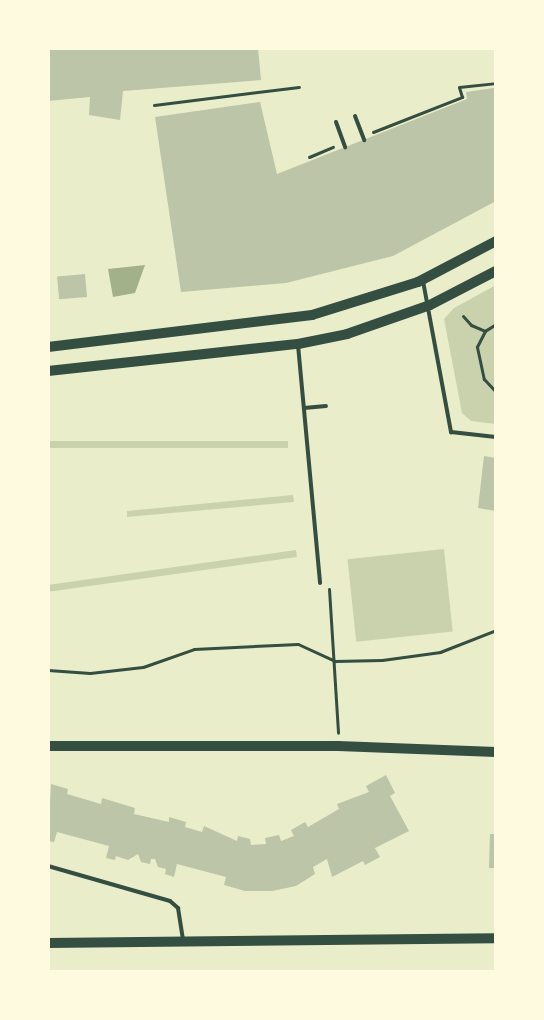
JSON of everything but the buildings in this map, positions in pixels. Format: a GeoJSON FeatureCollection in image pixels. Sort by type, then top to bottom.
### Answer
{"type":"FeatureCollection","features":[{"type":"Feature","properties":{"kind":"main road"},"geometry":{"type":"LineString","coordinates":[[48,347],[312,315],[423,280],[496,241]]}},
{"type":"Feature","properties":{"kind":"main road"},"geometry":{"type":"LineString","coordinates":[[48,371],[298,344],[378,326],[430,305],[496,271]]}},
{"type":"Feature","properties":{"kind":"main road"},"geometry":{"type":"LineString","coordinates":[[48,746],[338,746],[496,752]]}},
{"type":"Feature","properties":{"kind":"main road"},"geometry":{"type":"LineString","coordinates":[[48,943],[496,938]]}},
{"type":"Feature","properties":{"kind":"lane"},"geometry":{"type":"LineString","coordinates":[[355,116],[363,138]]}},
{"type":"Feature","properties":{"kind":"lane"},"geometry":{"type":"LineString","coordinates":[[336,122],[345,145]]}},
{"type":"Feature","properties":{"kind":"lane"},"geometry":{"type":"LineString","coordinates":[[423,280],[430,305],[451,432],[496,437]]}},
{"type":"Feature","properties":{"kind":"lane"},"geometry":{"type":"LineString","coordinates":[[298,344],[320,584]]}},
{"type":"Feature","properties":{"kind":"lane"},"geometry":{"type":"LineString","coordinates":[[304,408],[326,406]]}},
{"type":"Feature","properties":{"kind":"lane"},"geometry":{"type":"LineString","coordinates":[[48,866],[170,901],[178,908],[183,941]]}},
{"type":"Feature","properties":{"kind":"path"},"geometry":{"type":"LineString","coordinates":[[363,138],[462,97],[459,87],[496,82]]}},
{"type":"Feature","properties":{"kind":"path"},"geometry":{"type":"LineString","coordinates":[[154,105],[299,87]]}},
{"type":"Feature","properties":{"kind":"path"},"geometry":{"type":"LineString","coordinates":[[309,157],[345,145]]}},
{"type":"Feature","properties":{"kind":"path"},"geometry":{"type":"LineString","coordinates":[[464,316],[471,325],[485,331]]}},
{"type":"Feature","properties":{"kind":"path"},"geometry":{"type":"LineString","coordinates":[[496,324],[485,331],[477,346],[484,379],[496,392]]}},
{"type":"Feature","properties":{"kind":"path"},"geometry":{"type":"LineString","coordinates":[[48,670],[90,673],[143,667],[194,649],[298,644],[335,661],[382,660],[440,652],[496,630]]}},
{"type":"Feature","properties":{"kind":"shaded area"},"geometry":{"type":"Polygon","coordinates":[[[145,265],[135,293],[113,297],[108,269],[145,265]]]}},
{"type":"Feature","properties":{"kind":"shaded area"},"geometry":{"type":"Polygon","coordinates":[[[496,285],[496,424],[471,421],[462,413],[444,319],[454,308],[496,285]]]}},
{"type":"Feature","properties":{"kind":"shaded area"},"geometry":{"type":"Polygon","coordinates":[[[48,441],[288,441],[288,448],[48,448],[48,441]]]}},
{"type":"Feature","properties":{"kind":"shaded area"},"geometry":{"type":"Polygon","coordinates":[[[293,495],[294,502],[127,517],[127,511],[293,495]]]}},
{"type":"Feature","properties":{"kind":"shaded area"},"geometry":{"type":"Polygon","coordinates":[[[444,549],[453,632],[356,642],[348,559],[444,549]]]}},
{"type":"Feature","properties":{"kind":"shaded area"},"geometry":{"type":"Polygon","coordinates":[[[296,550],[297,557],[50,592],[49,585],[296,550]]]}}]}
